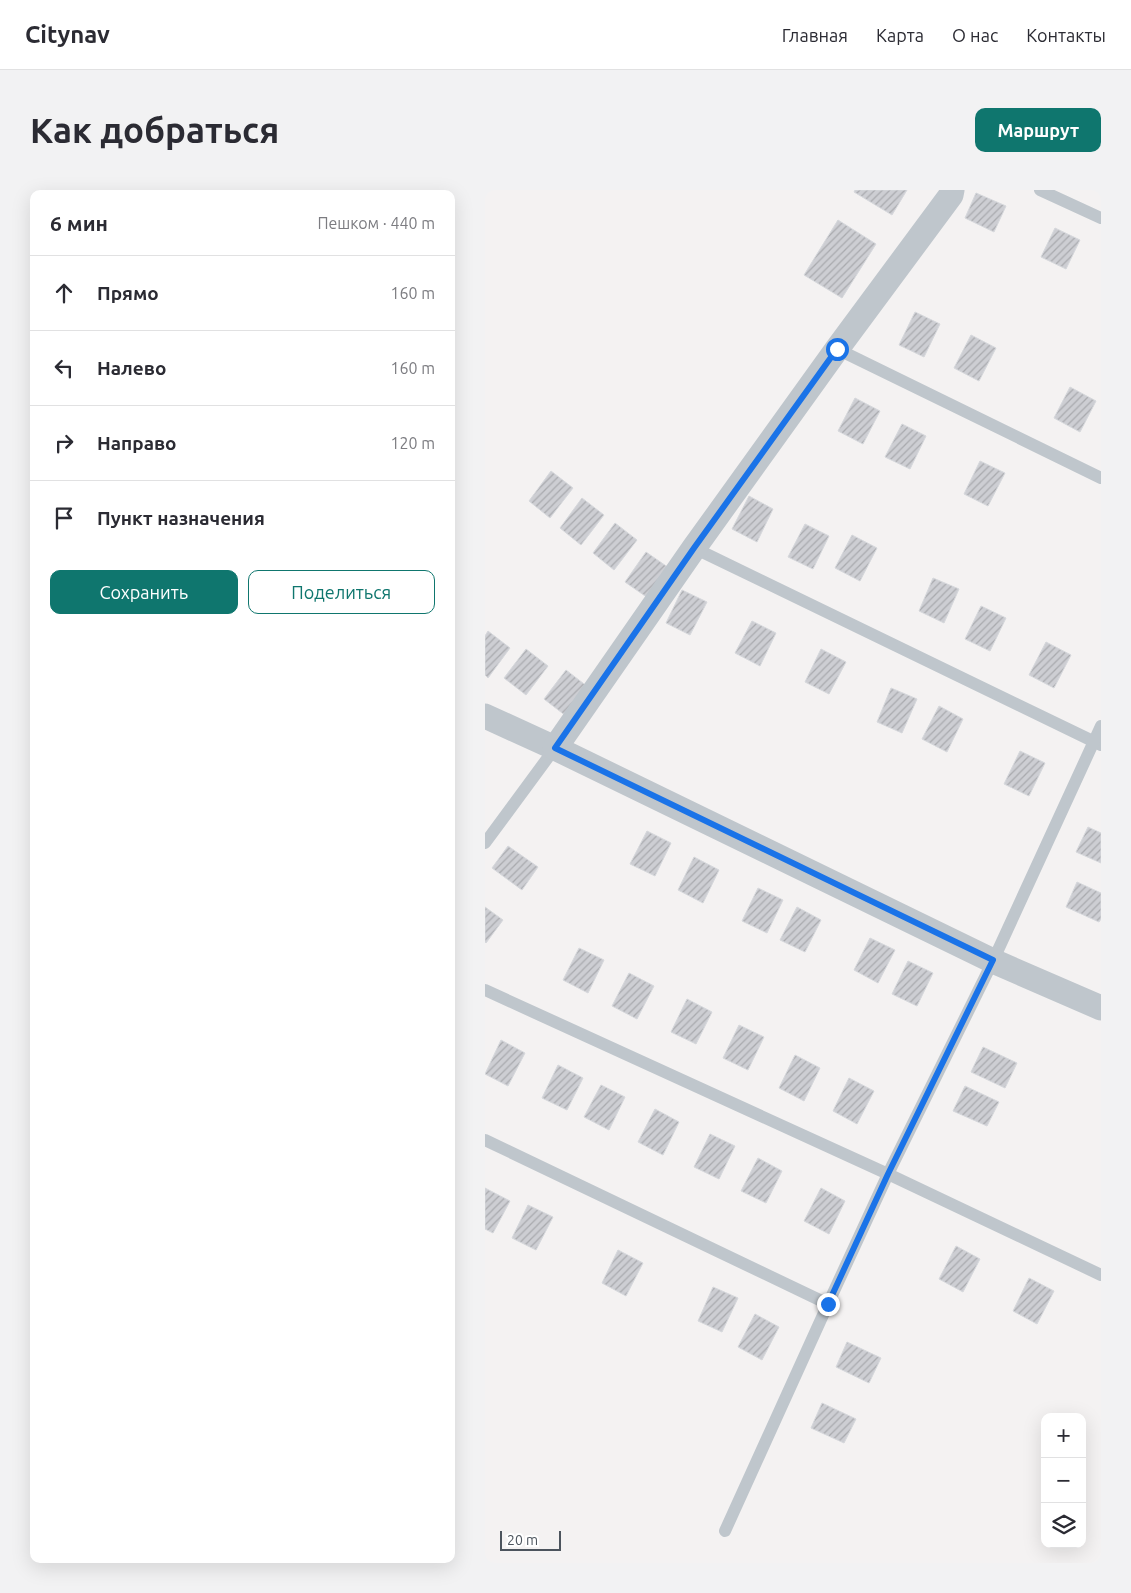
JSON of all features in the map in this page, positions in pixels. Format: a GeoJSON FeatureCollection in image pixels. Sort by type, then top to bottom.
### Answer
{"type":"FeatureCollection","features":[{"type":"Feature","properties":{"kind":"street"},"geometry":{"type":"LineString","coordinates":[[555,748],[694,548],[951,194],[952,190]]}},
{"type":"Feature","properties":{"kind":"street"},"geometry":{"type":"LineString","coordinates":[[485,716],[993,960],[1101,1008]]}},
{"type":"Feature","properties":{"kind":"lane"},"geometry":{"type":"LineString","coordinates":[[1039,190],[1101,218]]}},
{"type":"Feature","properties":{"kind":"lane"},"geometry":{"type":"LineString","coordinates":[[837,349],[1101,478]]}},
{"type":"Feature","properties":{"kind":"lane"},"geometry":{"type":"LineString","coordinates":[[694,548],[1097,744]]}},
{"type":"Feature","properties":{"kind":"lane"},"geometry":{"type":"LineString","coordinates":[[725,1531],[888,1174],[1097,744],[1101,726]]}},
{"type":"Feature","properties":{"kind":"lane"},"geometry":{"type":"LineString","coordinates":[[485,843],[555,748]]}},
{"type":"Feature","properties":{"kind":"lane"},"geometry":{"type":"LineString","coordinates":[[485,990],[888,1174],[1101,1275]]}},
{"type":"Feature","properties":{"kind":"lane"},"geometry":{"type":"LineString","coordinates":[[485,1140],[828,1304]]}},
{"type":"Feature","properties":{"kind":"building"},"geometry":{"type":"Polygon","coordinates":[[[855,190],[907,190],[892,215],[854,192],[855,190]]]}},
{"type":"Feature","properties":{"kind":"building"},"geometry":{"type":"Polygon","coordinates":[[[976,193],[1006,206],[994,232],[965,218],[976,193]]]}},
{"type":"Feature","properties":{"kind":"building"},"geometry":{"type":"Polygon","coordinates":[[[838,220],[876,244],[842,298],[804,275],[838,220]]]}},
{"type":"Feature","properties":{"kind":"building"},"geometry":{"type":"Polygon","coordinates":[[[1055,228],[1080,240],[1066,269],[1041,257],[1055,228]]]}},
{"type":"Feature","properties":{"kind":"building"},"geometry":{"type":"Polygon","coordinates":[[[915,312],[940,324],[924,357],[899,345],[915,312]]]}},
{"type":"Feature","properties":{"kind":"building"},"geometry":{"type":"Polygon","coordinates":[[[971,335],[996,348],[979,381],[954,368],[971,335]]]}},
{"type":"Feature","properties":{"kind":"building"},"geometry":{"type":"Polygon","coordinates":[[[1070,387],[1096,401],[1080,432],[1054,418],[1070,387]]]}},
{"type":"Feature","properties":{"kind":"building"},"geometry":{"type":"Polygon","coordinates":[[[855,398],[880,411],[863,444],[838,431],[855,398]]]}},
{"type":"Feature","properties":{"kind":"building"},"geometry":{"type":"Polygon","coordinates":[[[902,424],[926,436],[910,469],[885,457],[902,424]]]}},
{"type":"Feature","properties":{"kind":"building"},"geometry":{"type":"Polygon","coordinates":[[[980,461],[1005,473],[988,506],[964,494],[980,461]]]}},
{"type":"Feature","properties":{"kind":"building"},"geometry":{"type":"Polygon","coordinates":[[[551,471],[573,488],[550,518],[529,501],[551,471]]]}},
{"type":"Feature","properties":{"kind":"building"},"geometry":{"type":"Polygon","coordinates":[[[749,496],[773,509],[757,542],[732,529],[749,496]]]}},
{"type":"Feature","properties":{"kind":"building"},"geometry":{"type":"Polygon","coordinates":[[[582,498],[604,515],[581,545],[560,528],[582,498]]]}},
{"type":"Feature","properties":{"kind":"building"},"geometry":{"type":"Polygon","coordinates":[[[615,523],[637,540],[614,570],[593,553],[615,523]]]}},
{"type":"Feature","properties":{"kind":"building"},"geometry":{"type":"Polygon","coordinates":[[[805,524],[829,536],[813,569],[788,557],[805,524]]]}},
{"type":"Feature","properties":{"kind":"building"},"geometry":{"type":"Polygon","coordinates":[[[852,535],[877,548],[860,581],[835,568],[852,535]]]}},
{"type":"Feature","properties":{"kind":"building"},"geometry":{"type":"Polygon","coordinates":[[[646,552],[669,568],[648,598],[625,582],[646,552]]]}},
{"type":"Feature","properties":{"kind":"building"},"geometry":{"type":"Polygon","coordinates":[[[933,578],[959,589],[944,623],[919,611],[933,578]]]}},
{"type":"Feature","properties":{"kind":"building"},"geometry":{"type":"Polygon","coordinates":[[[682,590],[707,602],[690,635],[666,623],[682,590]]]}},
{"type":"Feature","properties":{"kind":"building"},"geometry":{"type":"Polygon","coordinates":[[[981,606],[1006,618],[990,651],[965,639],[981,606]]]}},
{"type":"Feature","properties":{"kind":"building"},"geometry":{"type":"Polygon","coordinates":[[[752,621],[776,633],[760,666],[735,653],[752,621]]]}},
{"type":"Feature","properties":{"kind":"building"},"geometry":{"type":"Polygon","coordinates":[[[488,631],[510,648],[488,678],[485,675],[485,636],[488,631]]]}},
{"type":"Feature","properties":{"kind":"building"},"geometry":{"type":"Polygon","coordinates":[[[1046,642],[1071,655],[1054,688],[1029,675],[1046,642]]]}},
{"type":"Feature","properties":{"kind":"building"},"geometry":{"type":"Polygon","coordinates":[[[526,649],[548,666],[526,695],[504,678],[526,649]]]}},
{"type":"Feature","properties":{"kind":"building"},"geometry":{"type":"Polygon","coordinates":[[[821,649],[846,662],[829,694],[805,682],[821,649]]]}},
{"type":"Feature","properties":{"kind":"building"},"geometry":{"type":"Polygon","coordinates":[[[566,670],[588,687],[566,716],[544,699],[566,670]]]}},
{"type":"Feature","properties":{"kind":"building"},"geometry":{"type":"Polygon","coordinates":[[[891,688],[917,699],[902,733],[877,722],[891,688]]]}},
{"type":"Feature","properties":{"kind":"building"},"geometry":{"type":"Polygon","coordinates":[[[939,706],[963,719],[947,752],[922,739],[939,706]]]}},
{"type":"Feature","properties":{"kind":"building"},"geometry":{"type":"Polygon","coordinates":[[[1020,751],[1045,763],[1029,796],[1004,784],[1020,751]]]}},
{"type":"Feature","properties":{"kind":"building"},"geometry":{"type":"Polygon","coordinates":[[[1088,827],[1101,833],[1101,863],[1076,852],[1088,827]]]}},
{"type":"Feature","properties":{"kind":"building"},"geometry":{"type":"Polygon","coordinates":[[[647,831],[671,843],[655,876],[630,864],[647,831]]]}},
{"type":"Feature","properties":{"kind":"building"},"geometry":{"type":"Polygon","coordinates":[[[508,846],[538,867],[522,890],[492,868],[508,846]]]}},
{"type":"Feature","properties":{"kind":"building"},"geometry":{"type":"Polygon","coordinates":[[[694,857],[719,870],[703,903],[678,890],[694,857]]]}},
{"type":"Feature","properties":{"kind":"building"},"geometry":{"type":"Polygon","coordinates":[[[1077,882],[1101,893],[1101,919],[1099,922],[1066,907],[1077,882]]]}},
{"type":"Feature","properties":{"kind":"building"},"geometry":{"type":"Polygon","coordinates":[[[758,888],[783,900],[767,933],[742,921],[758,888]]]}},
{"type":"Feature","properties":{"kind":"building"},"geometry":{"type":"Polygon","coordinates":[[[485,907],[503,920],[486,943],[485,942],[485,907]]]}},
{"type":"Feature","properties":{"kind":"building"},"geometry":{"type":"Polygon","coordinates":[[[797,907],[821,920],[805,952],[780,940],[797,907]]]}},
{"type":"Feature","properties":{"kind":"building"},"geometry":{"type":"Polygon","coordinates":[[[870,938],[895,950],[878,983],[854,970],[870,938]]]}},
{"type":"Feature","properties":{"kind":"building"},"geometry":{"type":"Polygon","coordinates":[[[579,948],[604,960],[588,993],[563,980],[579,948]]]}},
{"type":"Feature","properties":{"kind":"building"},"geometry":{"type":"Polygon","coordinates":[[[908,961],[933,973],[917,1006],[892,994],[908,961]]]}},
{"type":"Feature","properties":{"kind":"building"},"geometry":{"type":"Polygon","coordinates":[[[629,973],[654,986],[637,1019],[612,1006],[629,973]]]}},
{"type":"Feature","properties":{"kind":"building"},"geometry":{"type":"Polygon","coordinates":[[[687,999],[712,1012],[696,1044],[671,1032],[687,999]]]}},
{"type":"Feature","properties":{"kind":"building"},"geometry":{"type":"Polygon","coordinates":[[[739,1025],[764,1037],[748,1070],[723,1058],[739,1025]]]}},
{"type":"Feature","properties":{"kind":"building"},"geometry":{"type":"Polygon","coordinates":[[[501,1040],[525,1053],[508,1086],[485,1074],[501,1040]]]}},
{"type":"Feature","properties":{"kind":"building"},"geometry":{"type":"Polygon","coordinates":[[[983,1047],[1017,1063],[1005,1088],[971,1072],[983,1047]]]}},
{"type":"Feature","properties":{"kind":"building"},"geometry":{"type":"Polygon","coordinates":[[[795,1055],[820,1068],[804,1101],[779,1088],[795,1055]]]}},
{"type":"Feature","properties":{"kind":"building"},"geometry":{"type":"Polygon","coordinates":[[[558,1065],[583,1078],[567,1110],[542,1098],[558,1065]]]}},
{"type":"Feature","properties":{"kind":"building"},"geometry":{"type":"Polygon","coordinates":[[[849,1078],[874,1091],[857,1124],[833,1111],[849,1078]]]}},
{"type":"Feature","properties":{"kind":"building"},"geometry":{"type":"Polygon","coordinates":[[[601,1085],[625,1097],[609,1130],[584,1117],[601,1085]]]}},
{"type":"Feature","properties":{"kind":"building"},"geometry":{"type":"Polygon","coordinates":[[[965,1086],[999,1102],[987,1126],[953,1111],[965,1086]]]}},
{"type":"Feature","properties":{"kind":"building"},"geometry":{"type":"Polygon","coordinates":[[[655,1109],[679,1122],[663,1155],[638,1142],[655,1109]]]}},
{"type":"Feature","properties":{"kind":"building"},"geometry":{"type":"Polygon","coordinates":[[[710,1134],[735,1146],[719,1179],[694,1167],[710,1134]]]}},
{"type":"Feature","properties":{"kind":"building"},"geometry":{"type":"Polygon","coordinates":[[[758,1158],[782,1171],[766,1203],[741,1191],[758,1158]]]}},
{"type":"Feature","properties":{"kind":"building"},"geometry":{"type":"Polygon","coordinates":[[[485,1188],[510,1201],[493,1233],[485,1229],[485,1188]]]}},
{"type":"Feature","properties":{"kind":"building"},"geometry":{"type":"Polygon","coordinates":[[[821,1188],[845,1201],[829,1234],[804,1221],[821,1188]]]}},
{"type":"Feature","properties":{"kind":"building"},"geometry":{"type":"Polygon","coordinates":[[[528,1205],[553,1217],[536,1250],[512,1238],[528,1205]]]}},
{"type":"Feature","properties":{"kind":"building"},"geometry":{"type":"Polygon","coordinates":[[[956,1246],[980,1259],[963,1292],[939,1279],[956,1246]]]}},
{"type":"Feature","properties":{"kind":"building"},"geometry":{"type":"Polygon","coordinates":[[[618,1250],[643,1263],[626,1296],[602,1283],[618,1250]]]}},
{"type":"Feature","properties":{"kind":"building"},"geometry":{"type":"Polygon","coordinates":[[[1029,1278],[1054,1291],[1037,1324],[1013,1311],[1029,1278]]]}},
{"type":"Feature","properties":{"kind":"building"},"geometry":{"type":"Polygon","coordinates":[[[713,1287],[738,1298],[722,1332],[698,1321],[713,1287]]]}},
{"type":"Feature","properties":{"kind":"building"},"geometry":{"type":"Polygon","coordinates":[[[755,1314],[779,1327],[762,1360],[738,1347],[755,1314]]]}},
{"type":"Feature","properties":{"kind":"building"},"geometry":{"type":"Polygon","coordinates":[[[847,1342],[881,1358],[869,1383],[836,1367],[847,1342]]]}},
{"type":"Feature","properties":{"kind":"building"},"geometry":{"type":"Polygon","coordinates":[[[822,1403],[856,1419],[844,1443],[811,1428],[822,1403]]]}},
{"type":"Feature","properties":{"kind":"route"},"geometry":{"type":"LineString","coordinates":[[828,1304],[888,1174],[993,960],[555,748],[694,548],[837,349]]}}]}
